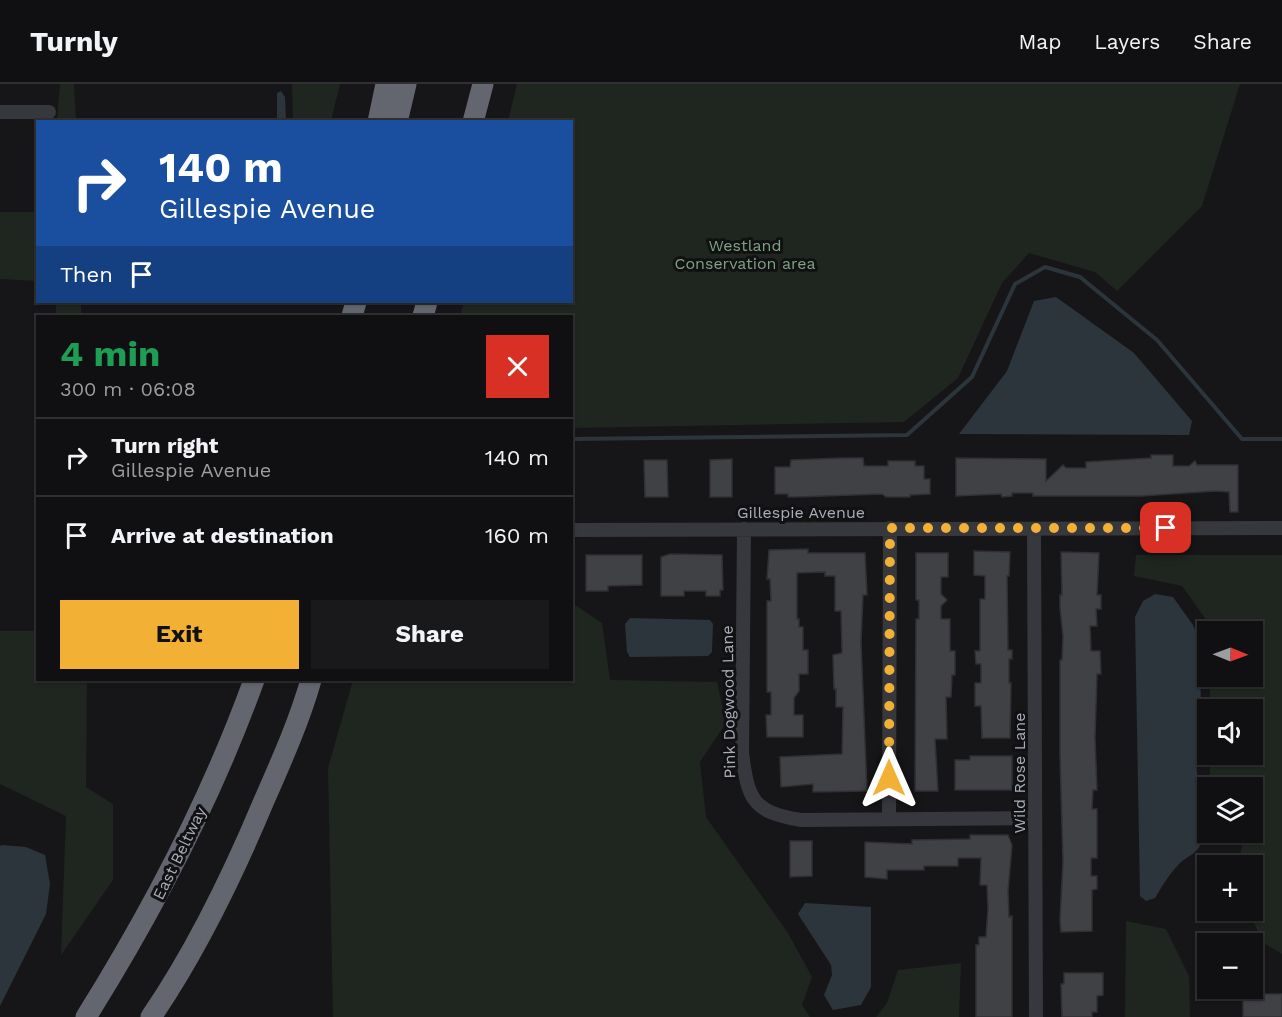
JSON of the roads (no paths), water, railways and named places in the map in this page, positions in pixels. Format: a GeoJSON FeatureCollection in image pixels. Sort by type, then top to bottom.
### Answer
{"type":"FeatureCollection","features":[{"type":"Feature","properties":{"kind":"highway"},"geometry":{"type":"LineString","coordinates":[[378,120],[386,84]]}},
{"type":"Feature","properties":{"kind":"highway"},"geometry":{"type":"LineString","coordinates":[[397,120],[406,84]]}},
{"type":"Feature","properties":{"kind":"highway"},"geometry":{"type":"LineString","coordinates":[[464,120],[472,84]]}},
{"type":"Feature","properties":{"kind":"highway"},"geometry":{"type":"LineString","coordinates":[[474,120],[483,84]]}},
{"type":"Feature","properties":{"kind":"highway","name":"East Beltway"},"geometry":{"type":"LineString","coordinates":[[86,1017],[162,889],[212,786],[254,681]]}},
{"type":"Feature","properties":{"kind":"highway"},"geometry":{"type":"LineString","coordinates":[[151,1017],[177,979],[241,856],[299,720],[311,681]]}},
{"type":"Feature","properties":{"kind":"street"},"geometry":{"type":"LineString","coordinates":[[0,112],[49,112]]}},
{"type":"Feature","properties":{"kind":"street"},"geometry":{"type":"LineString","coordinates":[[889,819],[890,528]]}},
{"type":"Feature","properties":{"kind":"street","name":"Gillespie Avenue"},"geometry":{"type":"LineString","coordinates":[[573,530],[1282,528]]}},
{"type":"Feature","properties":{"kind":"street","name":"Pink Dogwood Lane"},"geometry":{"type":"LineString","coordinates":[[744,529],[742,753],[746,788],[761,808],[780,817],[801,820],[1035,819]]}},
{"type":"Feature","properties":{"kind":"street","name":"Wild Rose Lane"},"geometry":{"type":"LineString","coordinates":[[1034,530],[1036,1017]]}},
{"type":"Feature","properties":{"kind":"waterway"},"geometry":{"type":"LineString","coordinates":[[573,439],[907,435],[972,377],[1015,284],[1045,267],[1080,277],[1157,340],[1242,439],[1282,439]]}},
{"type":"Feature","properties":{"kind":"park label","name":"Westland Conservation area"},"geometry":{"type":"Point","coordinates":[745,254]}}]}
